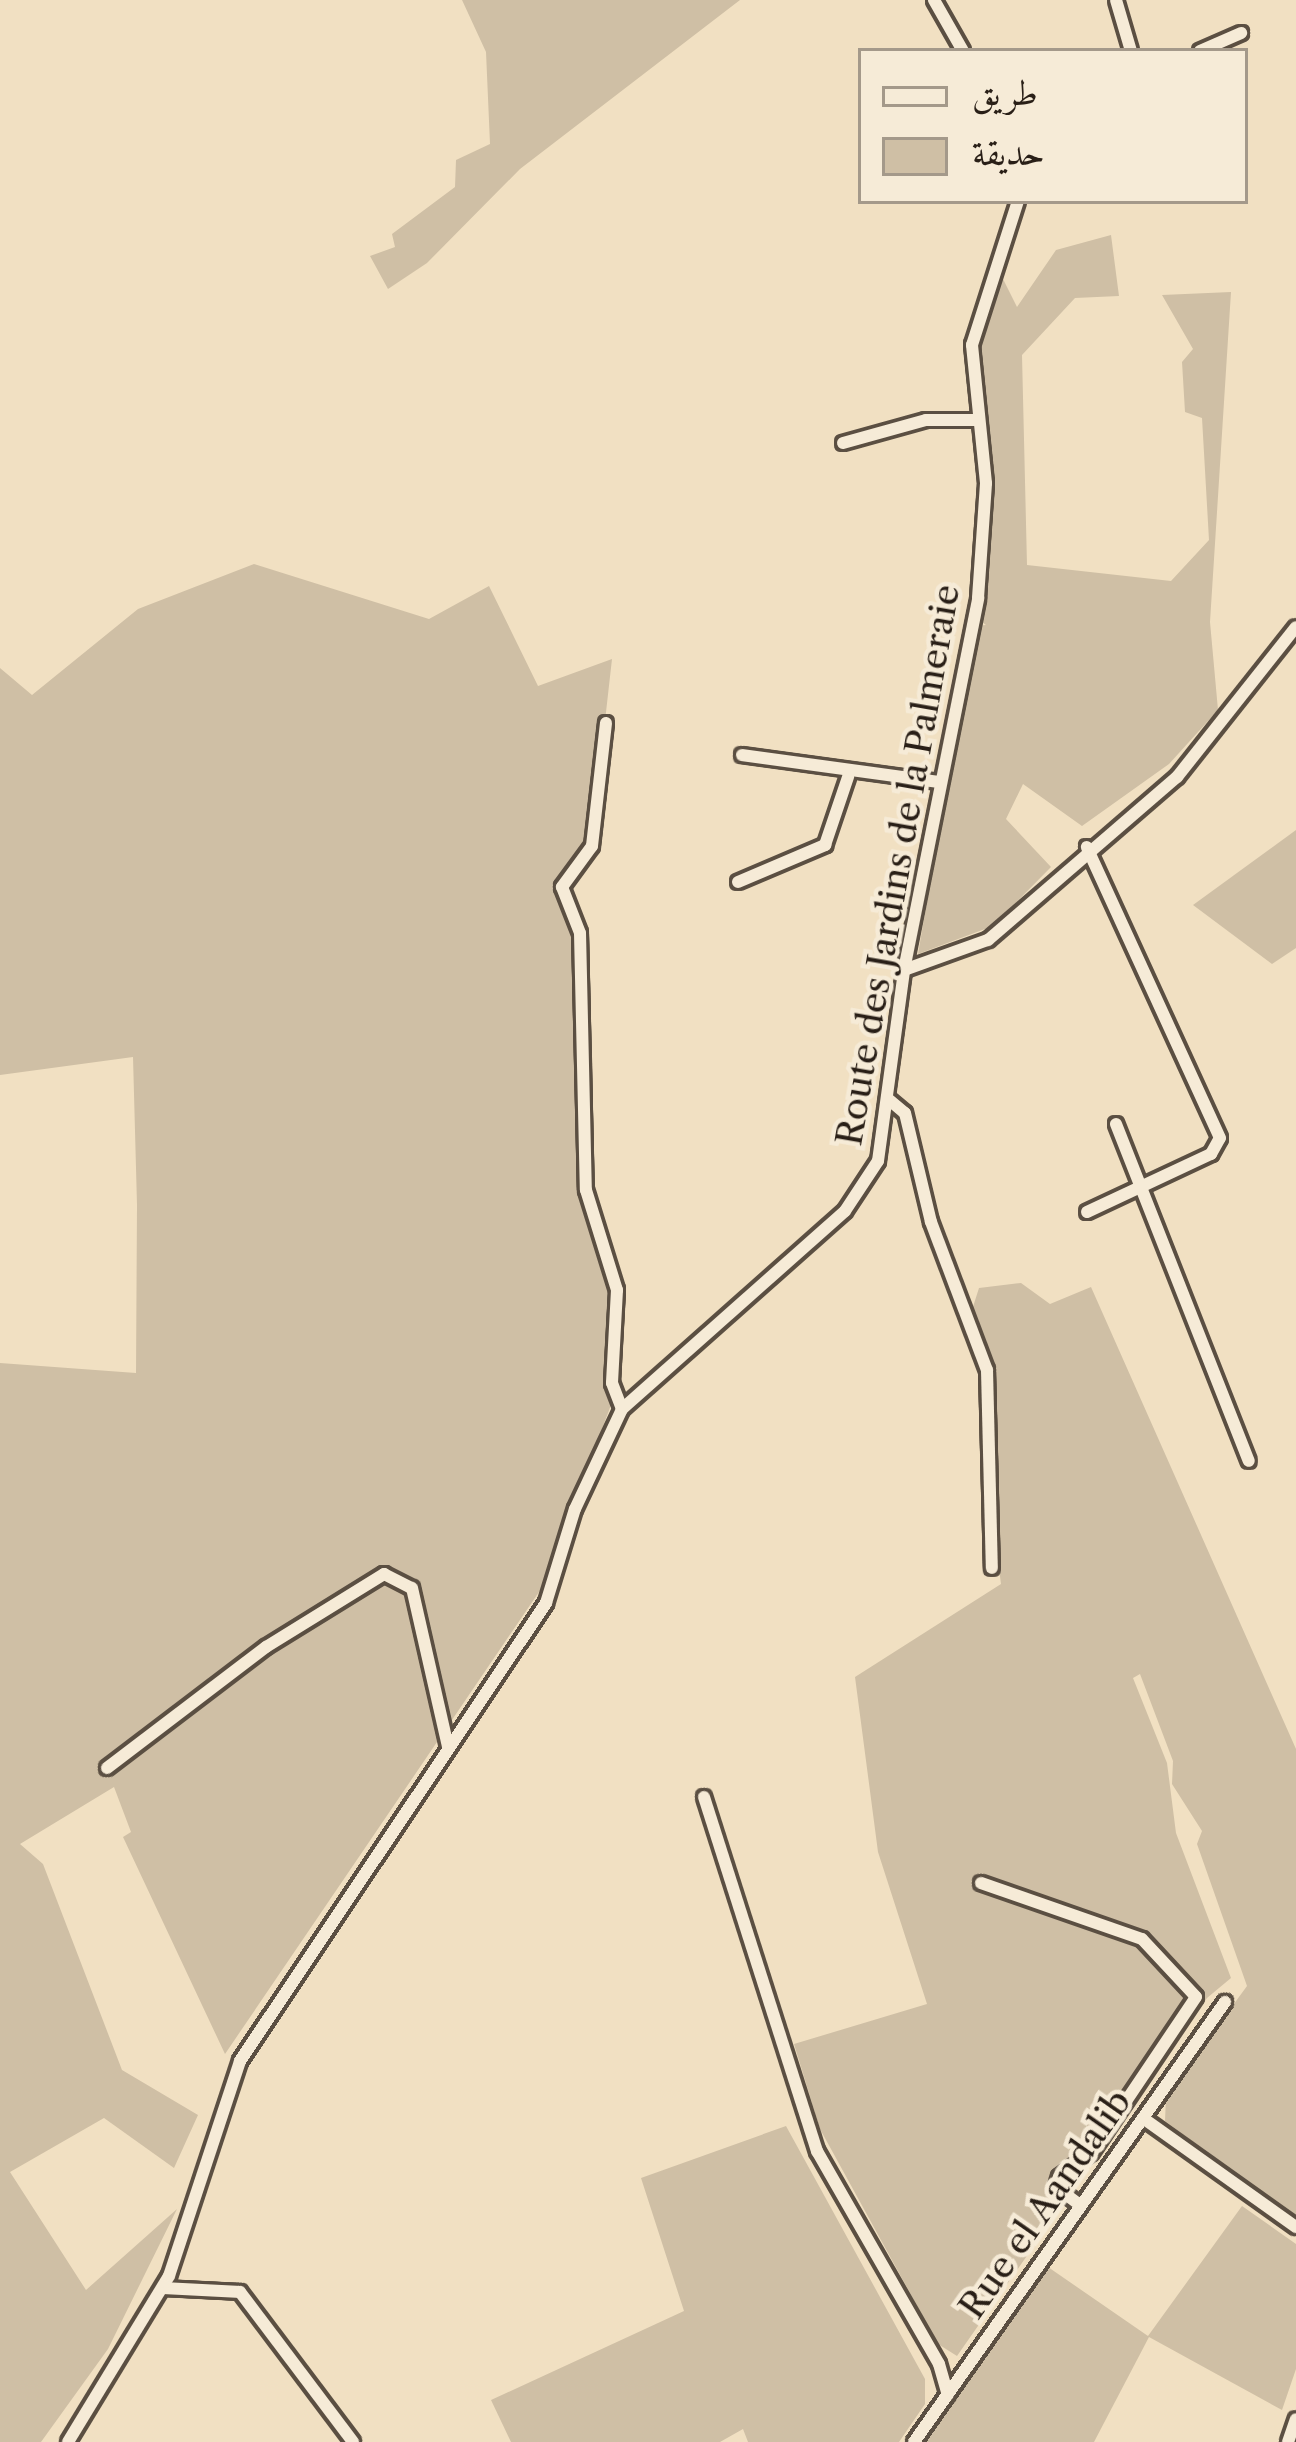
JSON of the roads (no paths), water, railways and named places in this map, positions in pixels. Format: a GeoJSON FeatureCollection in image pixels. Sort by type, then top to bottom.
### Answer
{"type":"FeatureCollection","features":[{"type":"Feature","properties":{"kind":"street"},"geometry":{"type":"LineString","coordinates":[[934,0],[961,48]]}},
{"type":"Feature","properties":{"kind":"street"},"geometry":{"type":"LineString","coordinates":[[1116,0],[1130,48]]}},
{"type":"Feature","properties":{"kind":"street"},"geometry":{"type":"LineString","coordinates":[[1207,48],[1241,33]]}},
{"type":"Feature","properties":{"kind":"street","name":"Route des Jardins de la Palmeraie"},"geometry":{"type":"LineString","coordinates":[[68,2442],[164,2288],[240,2061],[554,1588],[575,1508],[622,1409],[845,1211],[878,1161],[904,970],[982,565],[986,483],[975,421],[977,313],[1017,204]]}},
{"type":"Feature","properties":{"kind":"street"},"geometry":{"type":"LineString","coordinates":[[843,443],[926,419],[975,421]]}},
{"type":"Feature","properties":{"kind":"street"},"geometry":{"type":"LineString","coordinates":[[1291,632],[1296,652]]}},
{"type":"Feature","properties":{"kind":"street"},"geometry":{"type":"LineString","coordinates":[[904,970],[988,940],[1087,847],[1178,777],[1291,632]]}},
{"type":"Feature","properties":{"kind":"street"},"geometry":{"type":"LineString","coordinates":[[606,723],[592,846],[562,887],[580,933],[586,1190],[617,1290],[612,1383],[622,1409]]}},
{"type":"Feature","properties":{"kind":"street"},"geometry":{"type":"LineString","coordinates":[[742,755],[848,777],[940,782]]}},
{"type":"Feature","properties":{"kind":"street"},"geometry":{"type":"LineString","coordinates":[[738,882],[825,845],[848,777]]}},
{"type":"Feature","properties":{"kind":"street"},"geometry":{"type":"LineString","coordinates":[[1087,847],[1220,1138],[1211,1154],[1087,1212]]}},
{"type":"Feature","properties":{"kind":"street"},"geometry":{"type":"LineString","coordinates":[[887,1098],[905,1113],[931,1222],[987,1370],[992,1568]]}},
{"type":"Feature","properties":{"kind":"street"},"geometry":{"type":"LineString","coordinates":[[1116,1124],[1249,1461]]}},
{"type":"Feature","properties":{"kind":"street"},"geometry":{"type":"LineString","coordinates":[[107,1768],[384,1574],[412,1588],[448,1748]]}},
{"type":"Feature","properties":{"kind":"street"},"geometry":{"type":"LineString","coordinates":[[704,1797],[817,2151],[939,2364],[948,2395]]}},
{"type":"Feature","properties":{"kind":"street"},"geometry":{"type":"LineString","coordinates":[[981,1883],[1142,1939],[1196,1997],[1091,2153],[1059,2177],[1056,2186],[1080,2205]]}},
{"type":"Feature","properties":{"kind":"street","name":"Rue el Aandalib"},"geometry":{"type":"LineString","coordinates":[[914,2442],[1225,2002]]}},
{"type":"Feature","properties":{"kind":"street"},"geometry":{"type":"LineString","coordinates":[[1143,2118],[1296,2227]]}},
{"type":"Feature","properties":{"kind":"street"},"geometry":{"type":"LineString","coordinates":[[164,2288],[240,2292],[353,2442]]}},
{"type":"Feature","properties":{"kind":"street"},"geometry":{"type":"LineString","coordinates":[[939,2364],[965,2369]]}},
{"type":"Feature","properties":{"kind":"street"},"geometry":{"type":"LineString","coordinates":[[1288,2442],[1296,2419]]}}]}
